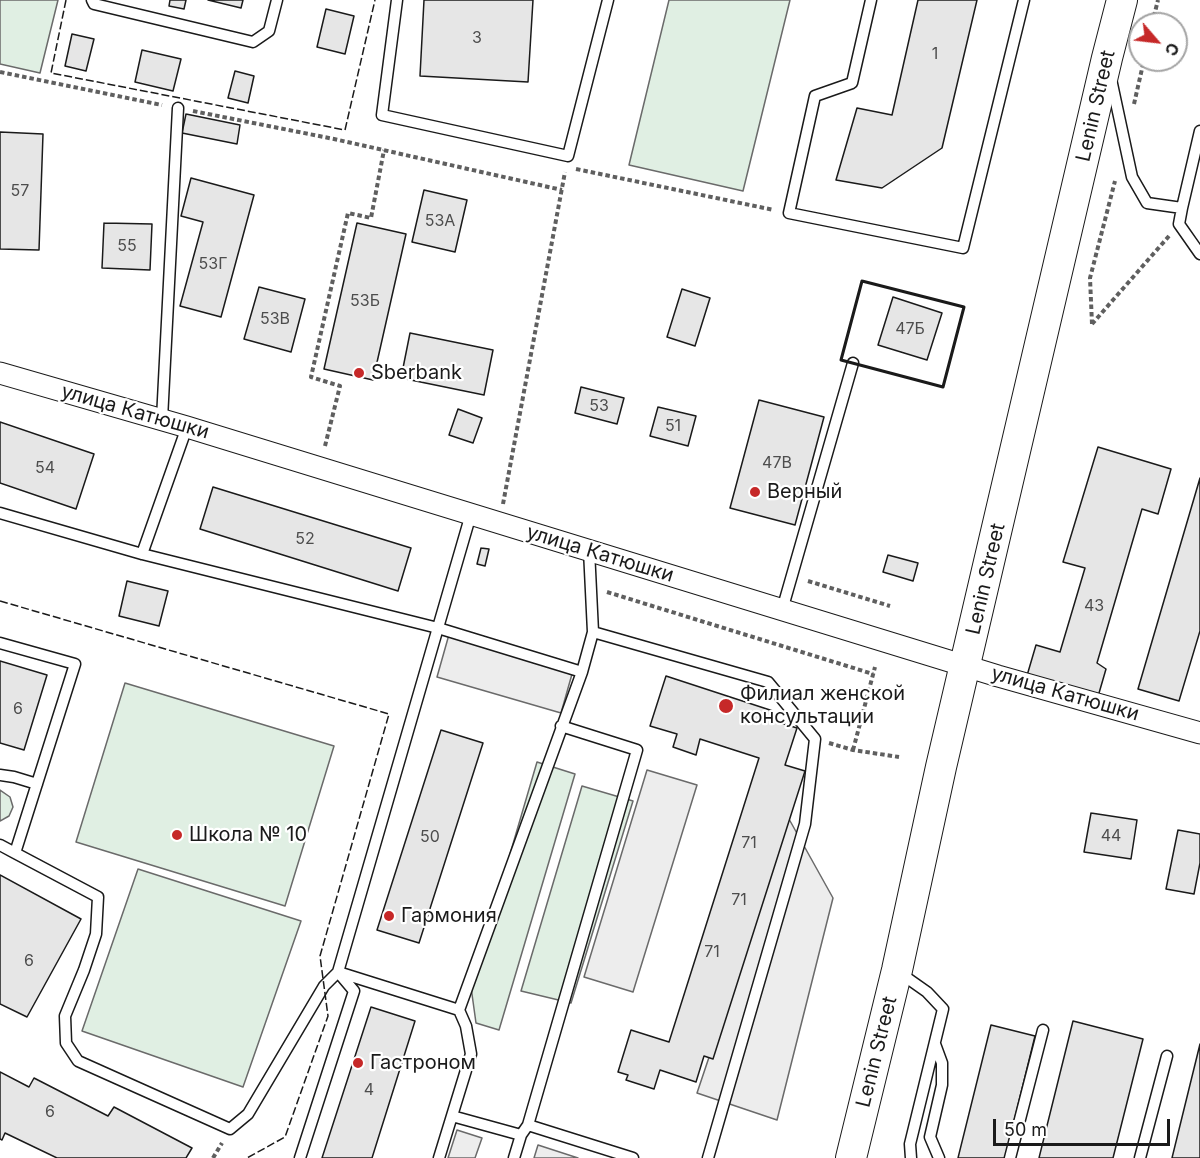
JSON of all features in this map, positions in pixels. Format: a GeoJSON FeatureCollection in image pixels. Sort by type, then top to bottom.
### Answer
{"type":"FeatureCollection","features":[{"type":"Feature","properties":{"kind":"main road","name":"Lenin Street"},"geometry":{"type":"LineString","coordinates":[[851,1158],[897,970],[965,665],[1122,0]]}},
{"type":"Feature","properties":{"kind":"street","name":"улица Катюшки"},"geometry":{"type":"LineString","coordinates":[[0,373],[162,419],[998,676],[1200,733]]}},
{"type":"Feature","properties":{"kind":"lane"},"geometry":{"type":"LineString","coordinates":[[92,0],[94,3],[252,42],[269,32],[277,0]]}},
{"type":"Feature","properties":{"kind":"lane"},"geometry":{"type":"LineString","coordinates":[[397,0],[382,115],[568,156],[608,0]]}},
{"type":"Feature","properties":{"kind":"lane"},"geometry":{"type":"LineString","coordinates":[[871,0],[852,83],[815,96],[789,213],[963,248],[1024,0]]}},
{"type":"Feature","properties":{"kind":"lane"},"geometry":{"type":"LineString","coordinates":[[1107,58],[1132,177],[1147,203],[1182,208]]}},
{"type":"Feature","properties":{"kind":"lane"},"geometry":{"type":"LineString","coordinates":[[162,419],[178,108]]}},
{"type":"Feature","properties":{"kind":"lane"},"geometry":{"type":"LineString","coordinates":[[1200,131],[1179,224],[1200,255]]}},
{"type":"Feature","properties":{"kind":"lane"},"geometry":{"type":"LineString","coordinates":[[782,610],[853,363]]}},
{"type":"Feature","properties":{"kind":"lane"},"geometry":{"type":"LineString","coordinates":[[142,554],[188,427]]}},
{"type":"Feature","properties":{"kind":"lane"},"geometry":{"type":"LineString","coordinates":[[0,513],[142,554],[438,628],[582,672]]}},
{"type":"Feature","properties":{"kind":"lane"},"geometry":{"type":"LineString","coordinates":[[0,845],[98,897],[96,934],[65,1016],[66,1043],[78,1061],[230,1129],[248,1114],[324,986],[338,972],[471,514]]}},
{"type":"Feature","properties":{"kind":"lane"},"geometry":{"type":"LineString","coordinates":[[439,1158],[471,1054],[466,1026],[459,1010],[582,672],[593,632],[589,550]]}},
{"type":"Feature","properties":{"kind":"lane"},"geometry":{"type":"LineString","coordinates":[[593,632],[768,682],[815,739],[804,824],[708,1158]]}},
{"type":"Feature","properties":{"kind":"lane"},"geometry":{"type":"LineString","coordinates":[[0,643],[75,664],[15,853]]}},
{"type":"Feature","properties":{"kind":"lane"},"geometry":{"type":"LineString","coordinates":[[514,1158],[521,1135],[528,1125],[637,750],[561,726]]}},
{"type":"Feature","properties":{"kind":"lane"},"geometry":{"type":"LineString","coordinates":[[0,775],[37,784]]}},
{"type":"Feature","properties":{"kind":"lane"},"geometry":{"type":"LineString","coordinates":[[897,970],[927,992],[943,1009],[910,1144],[911,1158]]}},
{"type":"Feature","properties":{"kind":"lane"},"geometry":{"type":"LineString","coordinates":[[338,972],[459,1010]]}},
{"type":"Feature","properties":{"kind":"lane"},"geometry":{"type":"LineString","coordinates":[[300,1158],[354,991],[338,972]]}},
{"type":"Feature","properties":{"kind":"lane"},"geometry":{"type":"LineString","coordinates":[[1010,1158],[1043,1030]]}},
{"type":"Feature","properties":{"kind":"lane"},"geometry":{"type":"LineString","coordinates":[[935,1044],[942,1063],[942,1085],[930,1137],[939,1158]]}},
{"type":"Feature","properties":{"kind":"lane"},"geometry":{"type":"LineString","coordinates":[[1140,1158],[1167,1056]]}},
{"type":"Feature","properties":{"kind":"lane"},"geometry":{"type":"LineString","coordinates":[[452,1116],[521,1135]]}},
{"type":"Feature","properties":{"kind":"lane"},"geometry":{"type":"LineString","coordinates":[[528,1125],[633,1158]]}},
{"type":"Feature","properties":{"kind":"path"},"geometry":{"type":"LineString","coordinates":[[0,72],[384,150],[562,190]]}},
{"type":"Feature","properties":{"kind":"path"},"geometry":{"type":"LineString","coordinates":[[1141,72],[1090,278],[1092,324],[1179,224]]}},
{"type":"Feature","properties":{"kind":"path"},"geometry":{"type":"LineString","coordinates":[[320,467],[340,386],[311,377],[348,213],[371,218],[384,150]]}},
{"type":"Feature","properties":{"kind":"path"},"geometry":{"type":"LineString","coordinates":[[499,523],[566,167],[789,213]]}},
{"type":"Feature","properties":{"kind":"path"},"geometry":{"type":"LineString","coordinates":[[792,577],[890,606]]}},
{"type":"Feature","properties":{"kind":"path"},"geometry":{"type":"LineString","coordinates":[[591,587],[873,674]]}},
{"type":"Feature","properties":{"kind":"path"},"geometry":{"type":"LineString","coordinates":[[853,750],[875,667]]}},
{"type":"Feature","properties":{"kind":"path"},"geometry":{"type":"LineString","coordinates":[[815,739],[853,750],[899,758]]}},
{"type":"Feature","properties":{"kind":"green space"},"geometry":{"type":"Polygon","coordinates":[[[0,0],[58,0],[40,73],[0,64],[0,0]]]}},
{"type":"Feature","properties":{"kind":"green space"},"geometry":{"type":"Polygon","coordinates":[[[669,0],[790,0],[743,191],[629,165],[669,0]]]}},
{"type":"Feature","properties":{"kind":"green space"},"geometry":{"type":"Polygon","coordinates":[[[125,683],[334,746],[285,906],[76,842],[125,683]]]}},
{"type":"Feature","properties":{"kind":"green space"},"geometry":{"type":"Polygon","coordinates":[[[537,762],[575,774],[499,1030],[476,1023],[471,987],[537,762]]]}},
{"type":"Feature","properties":{"kind":"green space"},"geometry":{"type":"Polygon","coordinates":[[[582,786],[633,801],[571,1003],[521,991],[582,786]]]}},
{"type":"Feature","properties":{"kind":"green space"},"geometry":{"type":"Polygon","coordinates":[[[0,790],[10,797],[13,807],[9,816],[0,821],[0,790]]]}},
{"type":"Feature","properties":{"kind":"green space"},"geometry":{"type":"Polygon","coordinates":[[[138,869],[301,921],[243,1087],[82,1031],[138,869]]]}},
{"type":"Feature","properties":{"kind":"shaded area"},"geometry":{"type":"Polygon","coordinates":[[[450,631],[574,667],[561,713],[437,677],[450,631]]]}},
{"type":"Feature","properties":{"kind":"shaded area"},"geometry":{"type":"Polygon","coordinates":[[[647,770],[697,785],[633,992],[584,977],[647,770]]]}},
{"type":"Feature","properties":{"kind":"shaded area"},"geometry":{"type":"Polygon","coordinates":[[[789,819],[833,898],[777,1120],[697,1093],[789,819]]]}},
{"type":"Feature","properties":{"kind":"shaded area"},"geometry":{"type":"Polygon","coordinates":[[[457,1130],[482,1138],[475,1158],[448,1158],[457,1130]]]}},
{"type":"Feature","properties":{"kind":"shaded area"},"geometry":{"type":"Polygon","coordinates":[[[538,1145],[578,1158],[534,1158],[538,1145]]]}},
{"type":"Feature","properties":{"kind":"building"},"geometry":{"type":"Polygon","coordinates":[[[170,0],[186,0],[184,9],[169,6],[170,0]]]}},
{"type":"Feature","properties":{"kind":"building"},"geometry":{"type":"Polygon","coordinates":[[[208,0],[243,0],[241,8],[208,0]]]}},
{"type":"Feature","properties":{"kind":"building"},"geometry":{"type":"Polygon","coordinates":[[[424,0],[533,0],[528,82],[420,76],[424,0]]]}},
{"type":"Feature","properties":{"kind":"building"},"geometry":{"type":"Polygon","coordinates":[[[918,0],[977,0],[942,148],[882,188],[836,180],[857,108],[892,115],[918,0]]]}},
{"type":"Feature","properties":{"kind":"building"},"geometry":{"type":"Polygon","coordinates":[[[326,9],[354,16],[345,54],[317,47],[326,9]]]}},
{"type":"Feature","properties":{"kind":"building"},"geometry":{"type":"Polygon","coordinates":[[[72,34],[94,39],[86,71],[65,66],[72,34]]]}},
{"type":"Feature","properties":{"kind":"building"},"geometry":{"type":"Polygon","coordinates":[[[142,50],[181,59],[173,91],[135,82],[142,50]]]}},
{"type":"Feature","properties":{"kind":"building"},"geometry":{"type":"Polygon","coordinates":[[[235,71],[254,76],[248,103],[228,98],[235,71]]]}},
{"type":"Feature","properties":{"kind":"building"},"geometry":{"type":"Polygon","coordinates":[[[186,114],[240,125],[237,144],[182,133],[186,114]]]}},
{"type":"Feature","properties":{"kind":"building"},"geometry":{"type":"Polygon","coordinates":[[[0,132],[43,134],[39,250],[0,249],[0,132]]]}},
{"type":"Feature","properties":{"kind":"building"},"geometry":{"type":"Polygon","coordinates":[[[191,178],[254,195],[221,317],[180,306],[203,222],[181,216],[191,178]]]}},
{"type":"Feature","properties":{"kind":"building"},"geometry":{"type":"Polygon","coordinates":[[[424,190],[467,200],[455,252],[412,242],[424,190]]]}},
{"type":"Feature","properties":{"kind":"building"},"geometry":{"type":"Polygon","coordinates":[[[104,223],[152,224],[150,270],[102,268],[104,223]]]}},
{"type":"Feature","properties":{"kind":"building"},"geometry":{"type":"Polygon","coordinates":[[[357,223],[406,234],[373,380],[324,369],[357,223]]]}},
{"type":"Feature","properties":{"kind":"building"},"geometry":{"type":"Polygon","coordinates":[[[259,287],[305,299],[291,352],[244,339],[259,287]]]}},
{"type":"Feature","properties":{"kind":"building"},"geometry":{"type":"Polygon","coordinates":[[[682,289],[710,298],[695,346],[667,337],[682,289]]]}},
{"type":"Feature","properties":{"kind":"building"},"geometry":{"type":"Polygon","coordinates":[[[893,297],[942,313],[927,360],[878,345],[893,297]]]}},
{"type":"Feature","properties":{"kind":"building"},"geometry":{"type":"Polygon","coordinates":[[[410,333],[493,350],[484,395],[401,378],[410,333]]]}},
{"type":"Feature","properties":{"kind":"building"},"geometry":{"type":"Polygon","coordinates":[[[581,387],[624,398],[617,424],[575,413],[581,387]]]}},
{"type":"Feature","properties":{"kind":"building"},"geometry":{"type":"Polygon","coordinates":[[[759,400],[824,417],[795,525],[730,508],[759,400]]]}},
{"type":"Feature","properties":{"kind":"building"},"geometry":{"type":"Polygon","coordinates":[[[658,407],[696,416],[688,446],[650,436],[658,407]]]}},
{"type":"Feature","properties":{"kind":"building"},"geometry":{"type":"Polygon","coordinates":[[[458,409],[482,418],[473,443],[449,435],[458,409]]]}},
{"type":"Feature","properties":{"kind":"building"},"geometry":{"type":"Polygon","coordinates":[[[0,422],[94,454],[76,509],[0,483],[0,422]]]}},
{"type":"Feature","properties":{"kind":"building"},"geometry":{"type":"Polygon","coordinates":[[[1098,447],[1171,469],[1158,514],[1142,509],[1097,663],[1106,669],[1097,700],[1026,679],[1036,645],[1060,652],[1085,568],[1063,562],[1098,447]]]}},
{"type":"Feature","properties":{"kind":"building"},"geometry":{"type":"Polygon","coordinates":[[[1200,478],[1200,631],[1179,701],[1138,689],[1200,478]]]}},
{"type":"Feature","properties":{"kind":"building"},"geometry":{"type":"Polygon","coordinates":[[[213,487],[411,548],[398,591],[200,529],[213,487]]]}},
{"type":"Feature","properties":{"kind":"building"},"geometry":{"type":"Polygon","coordinates":[[[481,548],[489,549],[485,566],[477,564],[481,548]]]}},
{"type":"Feature","properties":{"kind":"building"},"geometry":{"type":"Polygon","coordinates":[[[888,555],[918,563],[913,581],[883,572],[888,555]]]}},
{"type":"Feature","properties":{"kind":"building"},"geometry":{"type":"Polygon","coordinates":[[[127,581],[168,591],[159,626],[119,616],[127,581]]]}},
{"type":"Feature","properties":{"kind":"building"},"geometry":{"type":"Polygon","coordinates":[[[0,661],[47,675],[24,750],[0,743],[0,661]]]}},
{"type":"Feature","properties":{"kind":"building"},"geometry":{"type":"Polygon","coordinates":[[[666,676],[773,711],[771,720],[797,728],[785,765],[805,771],[713,1059],[704,1056],[696,1082],[660,1070],[654,1089],[626,1080],[628,1075],[618,1072],[631,1030],[669,1042],[759,758],[700,739],[696,755],[673,747],[677,734],[650,726],[666,676]]]}},
{"type":"Feature","properties":{"kind":"building"},"geometry":{"type":"Polygon","coordinates":[[[441,730],[483,743],[419,943],[377,930],[441,730]]]}},
{"type":"Feature","properties":{"kind":"building"},"geometry":{"type":"Polygon","coordinates":[[[1091,813],[1137,820],[1131,859],[1084,852],[1091,813]]]}},
{"type":"Feature","properties":{"kind":"building"},"geometry":{"type":"Polygon","coordinates":[[[1178,830],[1200,834],[1200,863],[1194,894],[1166,889],[1178,830]]]}},
{"type":"Feature","properties":{"kind":"building"},"geometry":{"type":"Polygon","coordinates":[[[0,875],[81,919],[27,1017],[0,1004],[0,875]]]}},
{"type":"Feature","properties":{"kind":"building"},"geometry":{"type":"Polygon","coordinates":[[[371,1007],[415,1021],[372,1158],[322,1158],[371,1007]]]}},
{"type":"Feature","properties":{"kind":"building"},"geometry":{"type":"Polygon","coordinates":[[[1073,1021],[1143,1039],[1113,1158],[1039,1158],[1073,1021]]]}},
{"type":"Feature","properties":{"kind":"building"},"geometry":{"type":"Polygon","coordinates":[[[991,1025],[1035,1036],[1005,1158],[958,1158],[991,1025]]]}},
{"type":"Feature","properties":{"kind":"building"},"geometry":{"type":"Polygon","coordinates":[[[1200,1044],[1200,1158],[1172,1158],[1200,1044]]]}},
{"type":"Feature","properties":{"kind":"building"},"geometry":{"type":"Polygon","coordinates":[[[0,1072],[29,1087],[34,1078],[108,1116],[114,1107],[192,1148],[186,1158],[57,1158],[5,1133],[2,1140],[0,1139],[0,1072]]]}},
{"type":"Feature","properties":{"kind":"fence"},"geometry":{"type":"LineString","coordinates":[[66,0],[51,73],[345,130],[375,0]]}},
{"type":"Feature","properties":{"kind":"fence"},"geometry":{"type":"LineString","coordinates":[[0,601],[389,714],[320,956],[328,1016],[285,1137],[247,1158]]}},
{"type":"Feature","properties":{"kind":"wall"},"geometry":{"type":"LineString","coordinates":[[862,281],[964,307],[943,387],[841,360],[862,281]]}},
{"type":"Feature","properties":{"kind":"place","name":"Sberbank"},"geometry":{"type":"Point","coordinates":[359,373]}},
{"type":"Feature","properties":{"kind":"place","name":"Верный"},"geometry":{"type":"Point","coordinates":[755,492]}},
{"type":"Feature","properties":{"kind":"place","name":"Филиал женской консультации"},"geometry":{"type":"Point","coordinates":[726,706]}},
{"type":"Feature","properties":{"kind":"place","name":"Школа № 10"},"geometry":{"type":"Point","coordinates":[177,835]}},
{"type":"Feature","properties":{"kind":"place","name":"Гармония"},"geometry":{"type":"Point","coordinates":[389,916]}},
{"type":"Feature","properties":{"kind":"place","name":"Гастроном"},"geometry":{"type":"Point","coordinates":[358,1063]}}]}
